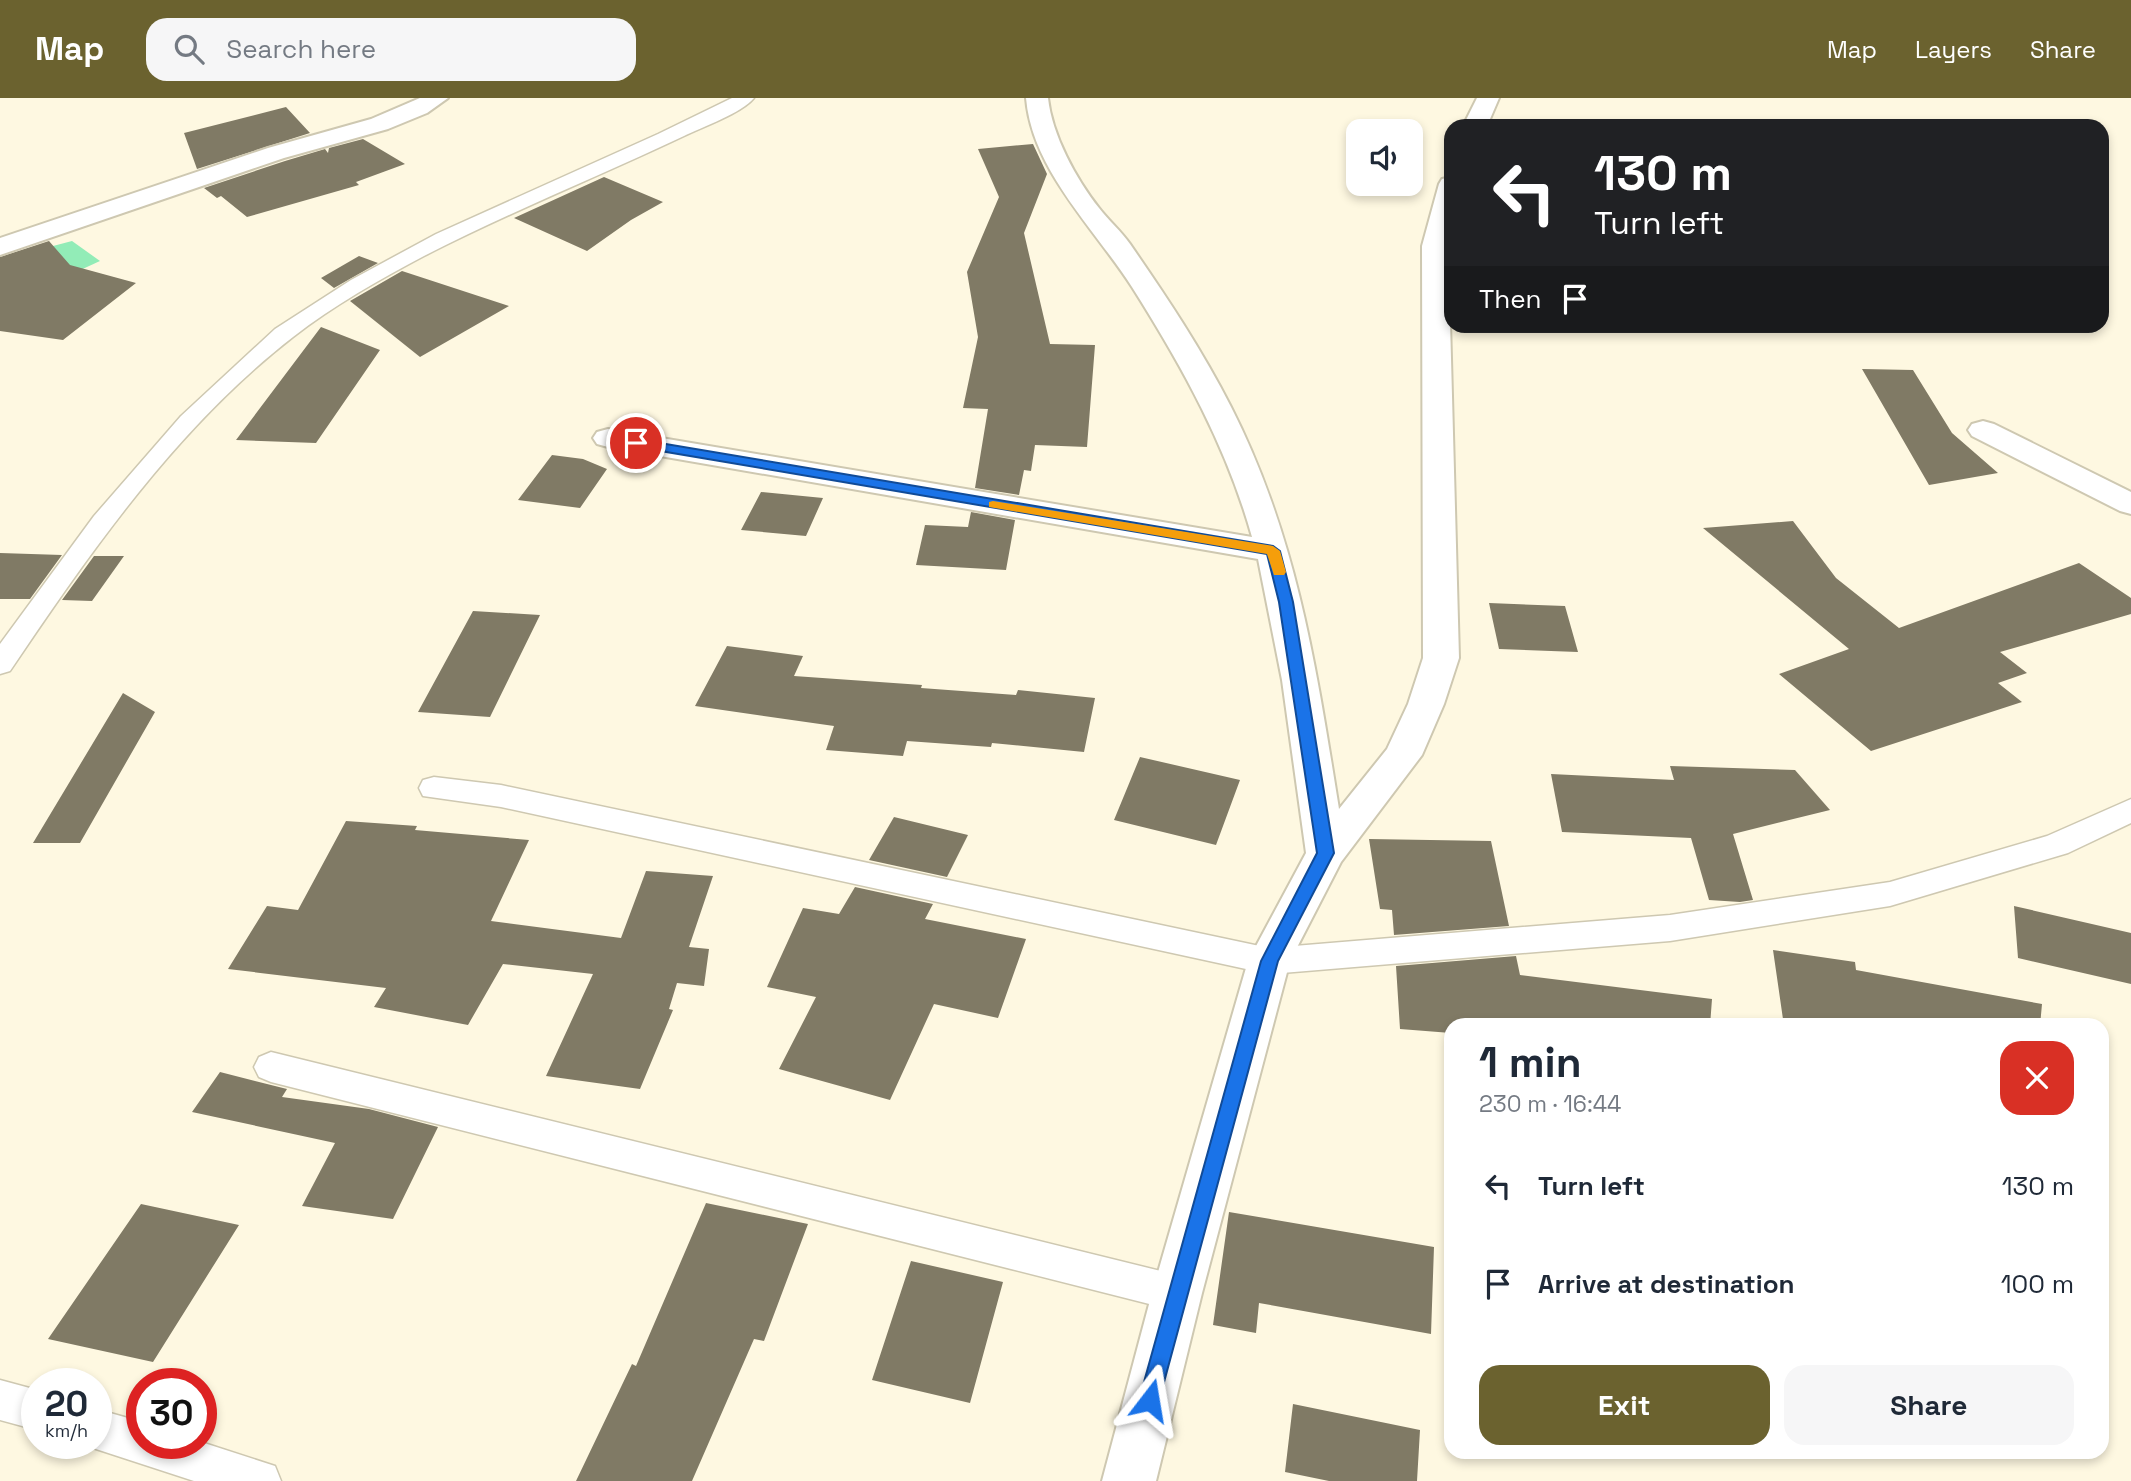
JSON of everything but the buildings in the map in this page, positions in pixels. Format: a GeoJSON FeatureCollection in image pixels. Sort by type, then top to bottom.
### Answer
{"type":"FeatureCollection","features":[{"type":"Feature","properties":{"kind":"street"},"geometry":{"type":"LineString","coordinates":[[0,247],[278,152],[388,119],[423,107],[437,98]]}},
{"type":"Feature","properties":{"kind":"street"},"geometry":{"type":"LineString","coordinates":[[1037,98],[1040,116],[1048,136],[1075,190],[1086,209],[1119,246],[1220,414],[1243,458],[1273,551],[1286,602],[1325,853]]}},
{"type":"Feature","properties":{"kind":"street"},"geometry":{"type":"LineString","coordinates":[[1478,119],[1488,98]]}},
{"type":"Feature","properties":{"kind":"street"},"geometry":{"type":"LineString","coordinates":[[1129,1481],[1177,1293],[1269,961],[1325,853],[1403,755],[1426,704],[1441,658],[1435,246],[1444,211]]}},
{"type":"Feature","properties":{"kind":"street"},"geometry":{"type":"LineString","coordinates":[[1983,430],[2131,504]]}},
{"type":"Feature","properties":{"kind":"street"},"geometry":{"type":"LineString","coordinates":[[608,439],[1273,551]]}},
{"type":"Feature","properties":{"kind":"lane"},"geometry":{"type":"LineString","coordinates":[[0,665],[62,573],[179,430],[254,358],[305,318],[439,240],[528,198],[695,126],[745,98]]}},
{"type":"Feature","properties":{"kind":"lane"},"geometry":{"type":"LineString","coordinates":[[434,788],[501,796],[1269,961],[1670,928],[1890,894],[2057,845],[2131,810]]}},
{"type":"Feature","properties":{"kind":"lane"},"geometry":{"type":"LineString","coordinates":[[271,1067],[1177,1293]]}},
{"type":"Feature","properties":{"kind":"lane"},"geometry":{"type":"LineString","coordinates":[[0,1400],[21,1406]]}},
{"type":"Feature","properties":{"kind":"lane"},"geometry":{"type":"LineString","coordinates":[[190,1459],[260,1481]]}},
{"type":"Feature","properties":{"kind":"green space"},"geometry":{"type":"Polygon","coordinates":[[[72,241],[100,261],[0,307],[0,260],[72,241]]]}},
{"type":"Feature","properties":{"kind":"slow traffic"},"geometry":{"type":"LineString","coordinates":[[993,504],[1273,551],[1279,572]]}},
{"type":"Feature","properties":{"kind":"route"},"geometry":{"type":"LineString","coordinates":[[636,443],[1273,551],[1286,602],[1325,853],[1269,961],[1150,1400]]}}]}
